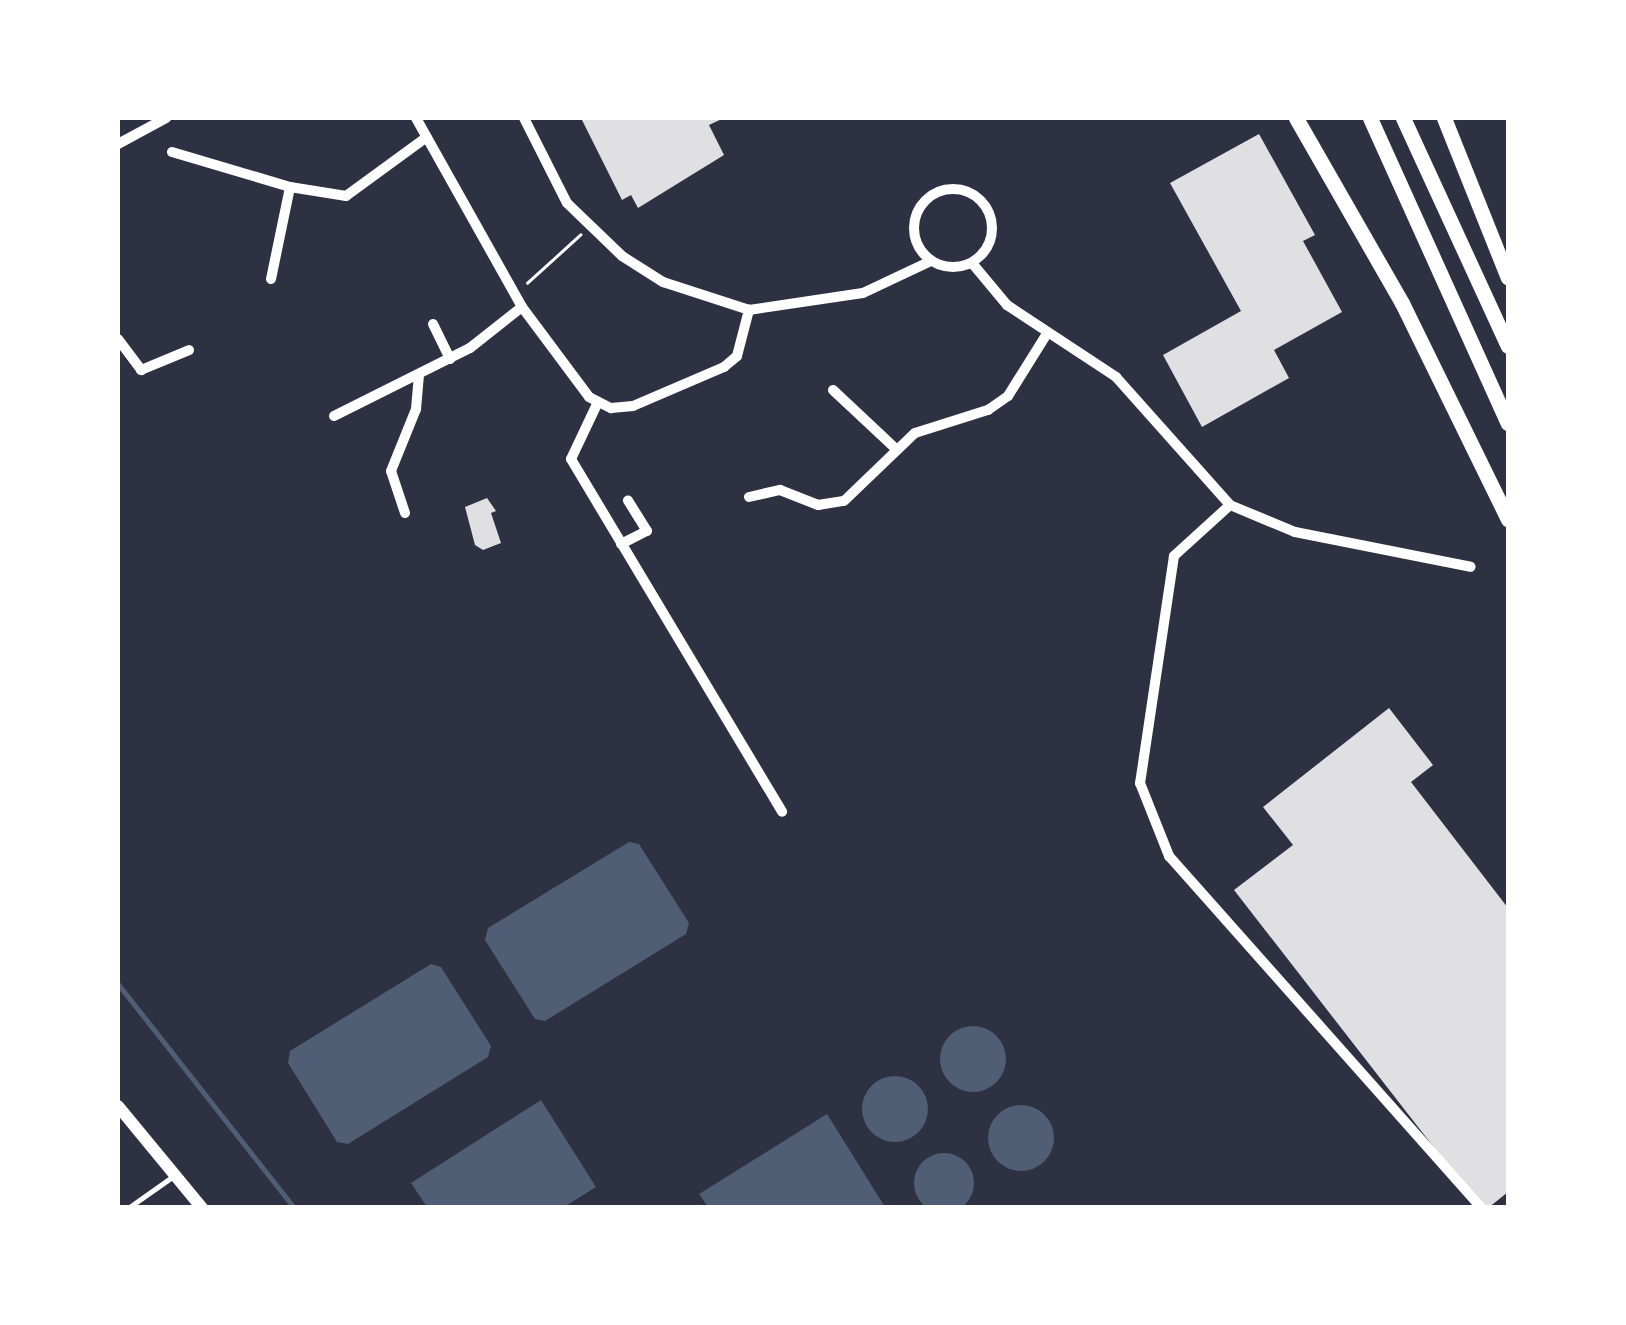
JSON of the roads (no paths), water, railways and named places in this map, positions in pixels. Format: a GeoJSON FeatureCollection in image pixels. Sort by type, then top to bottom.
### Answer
{"type":"FeatureCollection","features":[{"type":"Feature","properties":{"kind":"highway"},"geometry":{"type":"LineString","coordinates":[[1296,118],[1402,303],[1508,520]]}},
{"type":"Feature","properties":{"kind":"highway"},"geometry":{"type":"LineString","coordinates":[[1370,118],[1508,424]]}},
{"type":"Feature","properties":{"kind":"highway"},"geometry":{"type":"LineString","coordinates":[[1404,118],[1508,346]]}},
{"type":"Feature","properties":{"kind":"highway"},"geometry":{"type":"LineString","coordinates":[[1444,118],[1508,278]]}},
{"type":"Feature","properties":{"kind":"street"},"geometry":{"type":"LineString","coordinates":[[118,144],[166,118]]}},
{"type":"Feature","properties":{"kind":"street"},"geometry":{"type":"LineString","coordinates":[[416,118],[515,289],[522,308],[578,388],[598,402],[632,406],[724,367],[737,356],[749,310]]}},
{"type":"Feature","properties":{"kind":"street"},"geometry":{"type":"LineString","coordinates":[[524,118],[567,202],[588,227],[663,282],[749,310],[863,292],[930,261]]}},
{"type":"Feature","properties":{"kind":"street"},"geometry":{"type":"LineString","coordinates":[[172,152],[290,187],[346,196],[427,137]]}},
{"type":"Feature","properties":{"kind":"street"},"geometry":{"type":"LineString","coordinates":[[272,278],[290,187]]}},
{"type":"Feature","properties":{"kind":"street"},"geometry":{"type":"LineString","coordinates":[[955,188],[987,208],[992,225],[990,242],[972,264],[946,268],[930,261],[918,248],[916,214],[927,198],[955,188]]}},
{"type":"Feature","properties":{"kind":"street"},"geometry":{"type":"LineString","coordinates":[[972,264],[1007,305],[1116,377],[1230,505],[1295,532],[1471,566]]}},
{"type":"Feature","properties":{"kind":"street"},"geometry":{"type":"LineString","coordinates":[[334,416],[419,376],[522,308]]}},
{"type":"Feature","properties":{"kind":"street"},"geometry":{"type":"LineString","coordinates":[[433,324],[450,358]]}},
{"type":"Feature","properties":{"kind":"street"},"geometry":{"type":"LineString","coordinates":[[749,497],[780,490],[830,507],[915,433],[988,410],[1008,396],[1048,332]]}},
{"type":"Feature","properties":{"kind":"street"},"geometry":{"type":"LineString","coordinates":[[118,339],[142,370],[189,350]]}},
{"type":"Feature","properties":{"kind":"street"},"geometry":{"type":"LineString","coordinates":[[405,513],[391,471],[416,409],[419,376]]}},
{"type":"Feature","properties":{"kind":"street"},"geometry":{"type":"LineString","coordinates":[[833,390],[895,448]]}},
{"type":"Feature","properties":{"kind":"street"},"geometry":{"type":"LineString","coordinates":[[598,402],[571,459],[782,812]]}},
{"type":"Feature","properties":{"kind":"street"},"geometry":{"type":"LineString","coordinates":[[620,544],[647,531],[628,500]]}},
{"type":"Feature","properties":{"kind":"street"},"geometry":{"type":"LineString","coordinates":[[1230,505],[1174,556],[1140,783],[1169,856],[1480,1208]]}},
{"type":"Feature","properties":{"kind":"street"},"geometry":{"type":"LineString","coordinates":[[118,1106],[202,1208]]}},
{"type":"Feature","properties":{"kind":"lane"},"geometry":{"type":"LineString","coordinates":[[128,1208],[174,1175]]}},
{"type":"Feature","properties":{"kind":"water"},"geometry":{"type":"Polygon","coordinates":[[[629,842],[639,844],[689,923],[686,934],[545,1021],[535,1019],[485,940],[488,928],[629,842]]]}},
{"type":"Feature","properties":{"kind":"water"},"geometry":{"type":"Polygon","coordinates":[[[431,964],[441,967],[491,1046],[488,1057],[348,1144],[337,1142],[288,1063],[290,1051],[431,964]]]}},
{"type":"Feature","properties":{"kind":"water"},"geometry":{"type":"Polygon","coordinates":[[[973,1026],[996,1036],[1006,1059],[996,1082],[973,1092],[950,1082],[940,1059],[950,1036],[973,1026]]]}},
{"type":"Feature","properties":{"kind":"water"},"geometry":{"type":"Polygon","coordinates":[[[895,1076],[918,1086],[928,1109],[918,1132],[895,1142],[872,1132],[862,1109],[872,1086],[895,1076]]]}},
{"type":"Feature","properties":{"kind":"water"},"geometry":{"type":"Polygon","coordinates":[[[541,1100],[596,1187],[564,1207],[427,1207],[411,1183],[541,1100]]]}},
{"type":"Feature","properties":{"kind":"water"},"geometry":{"type":"Polygon","coordinates":[[[1021,1105],[1044,1115],[1054,1138],[1044,1161],[1021,1171],[998,1161],[988,1138],[998,1115],[1021,1105]]]}},
{"type":"Feature","properties":{"kind":"water"},"geometry":{"type":"Polygon","coordinates":[[[827,1114],[885,1207],[708,1207],[699,1194],[827,1114]]]}},
{"type":"Feature","properties":{"kind":"water"},"geometry":{"type":"Polygon","coordinates":[[[944,1153],[966,1161],[974,1183],[966,1205],[944,1213],[922,1205],[914,1183],[922,1161],[944,1153]]]}},
{"type":"Feature","properties":{"kind":"waterway"},"geometry":{"type":"LineString","coordinates":[[118,984],[294,1208]]}}]}
